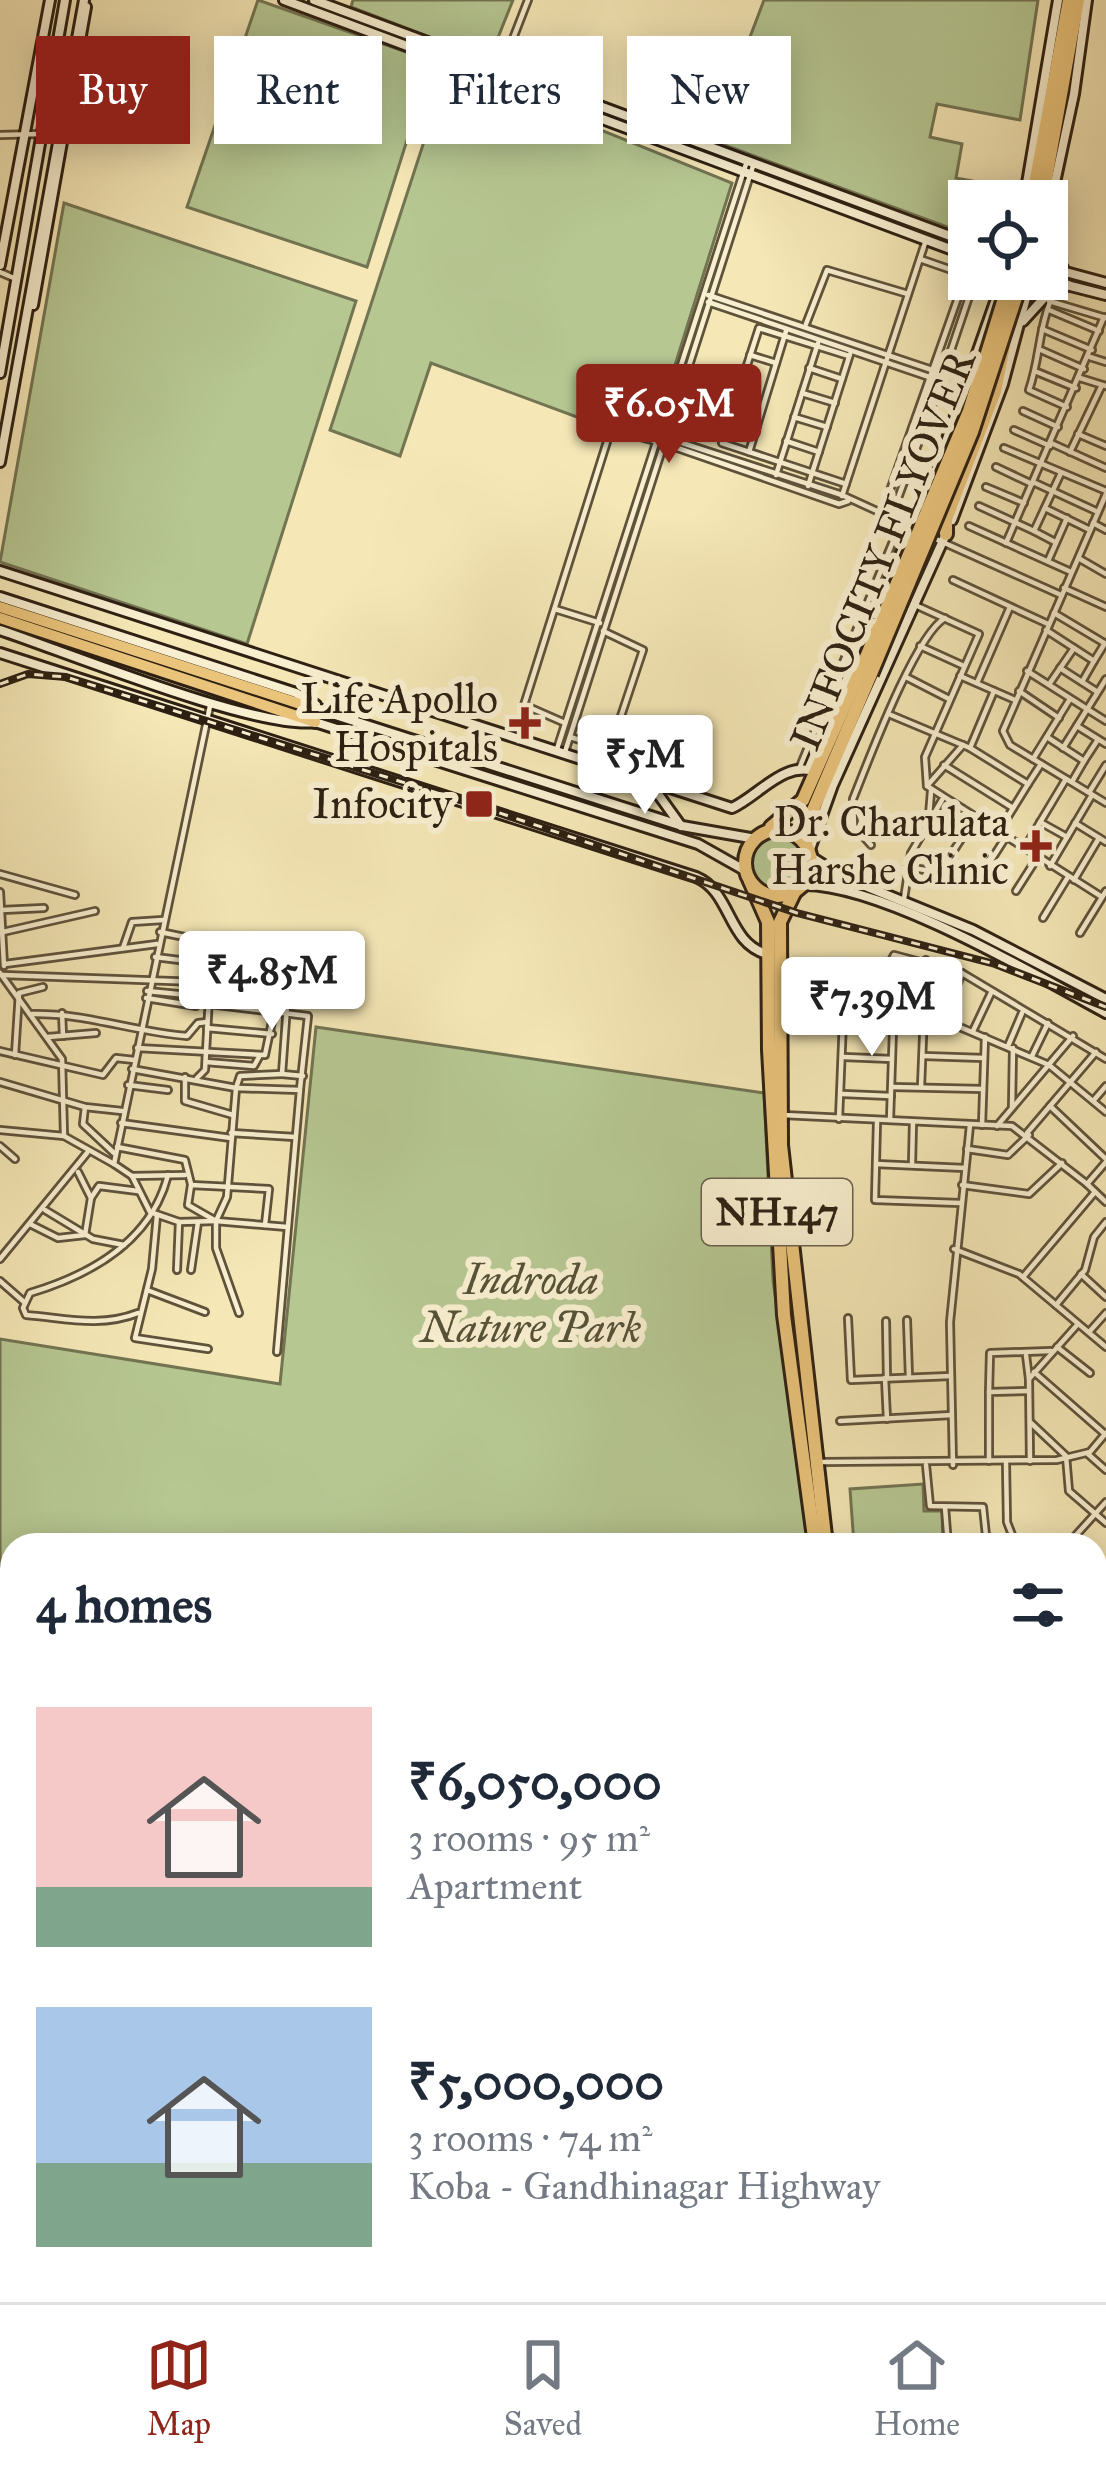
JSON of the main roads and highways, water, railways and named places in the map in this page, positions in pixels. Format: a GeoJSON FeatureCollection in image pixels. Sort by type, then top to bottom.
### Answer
{"type":"FeatureCollection","features":[{"type":"Feature","properties":{"kind":"highway"},"geometry":{"type":"LineString","coordinates":[[1032,180],[1069,0]]}},
{"type":"Feature","properties":{"kind":"highway"},"geometry":{"type":"LineString","coordinates":[[1046,180],[1083,0]]}},
{"type":"Feature","properties":{"kind":"highway","name":"INFOCITY FLYOVER"},"geometry":{"type":"LineString","coordinates":[[808,851],[810,817],[969,411],[1000,300]]}},
{"type":"Feature","properties":{"kind":"highway","name":"INFOCITY FLYOVER"},"geometry":{"type":"LineString","coordinates":[[758,837],[793,814],[808,770],[866,672],[972,432],[1012,330],[1018,300]]}},
{"type":"Feature","properties":{"kind":"highway"},"geometry":{"type":"LineString","coordinates":[[945,532],[1012,330]]}},
{"type":"Feature","properties":{"kind":"highway"},"geometry":{"type":"LineString","coordinates":[[799,888],[776,896],[748,876],[747,851],[758,837],[781,830],[808,851]]}},
{"type":"Feature","properties":{"kind":"highway","name":"NH147"},"geometry":{"type":"LineString","coordinates":[[808,851],[799,888],[780,922],[781,1115],[824,1533]]}},
{"type":"Feature","properties":{"kind":"highway","name":"NH147"},"geometry":{"type":"LineString","coordinates":[[748,876],[765,910],[784,1315],[813,1533]]}},
{"type":"Feature","properties":{"kind":"main road"},"geometry":{"type":"LineString","coordinates":[[0,607],[331,714]]}},
{"type":"Feature","properties":{"kind":"main road"},"geometry":{"type":"LineString","coordinates":[[0,618],[316,722]]}},
{"type":"Feature","properties":{"kind":"railway"},"geometry":{"type":"LineString","coordinates":[[0,684],[28,674],[66,677],[479,806],[797,913],[995,964],[1106,1007]]}},
{"type":"Feature","properties":{"kind":"place","name":"Life Apollo Hospitals"},"geometry":{"type":"Point","coordinates":[525,723]}},
{"type":"Feature","properties":{"kind":"place","name":"Infocity"},"geometry":{"type":"Point","coordinates":[479,804]}},
{"type":"Feature","properties":{"kind":"place","name":"Dr. Charulata Harshe Clinic"},"geometry":{"type":"Point","coordinates":[1036,846]}},
{"type":"Feature","properties":{"kind":"park label","name":"Indroda Nature Park"},"geometry":{"type":"Point","coordinates":[531,1304]}}]}
